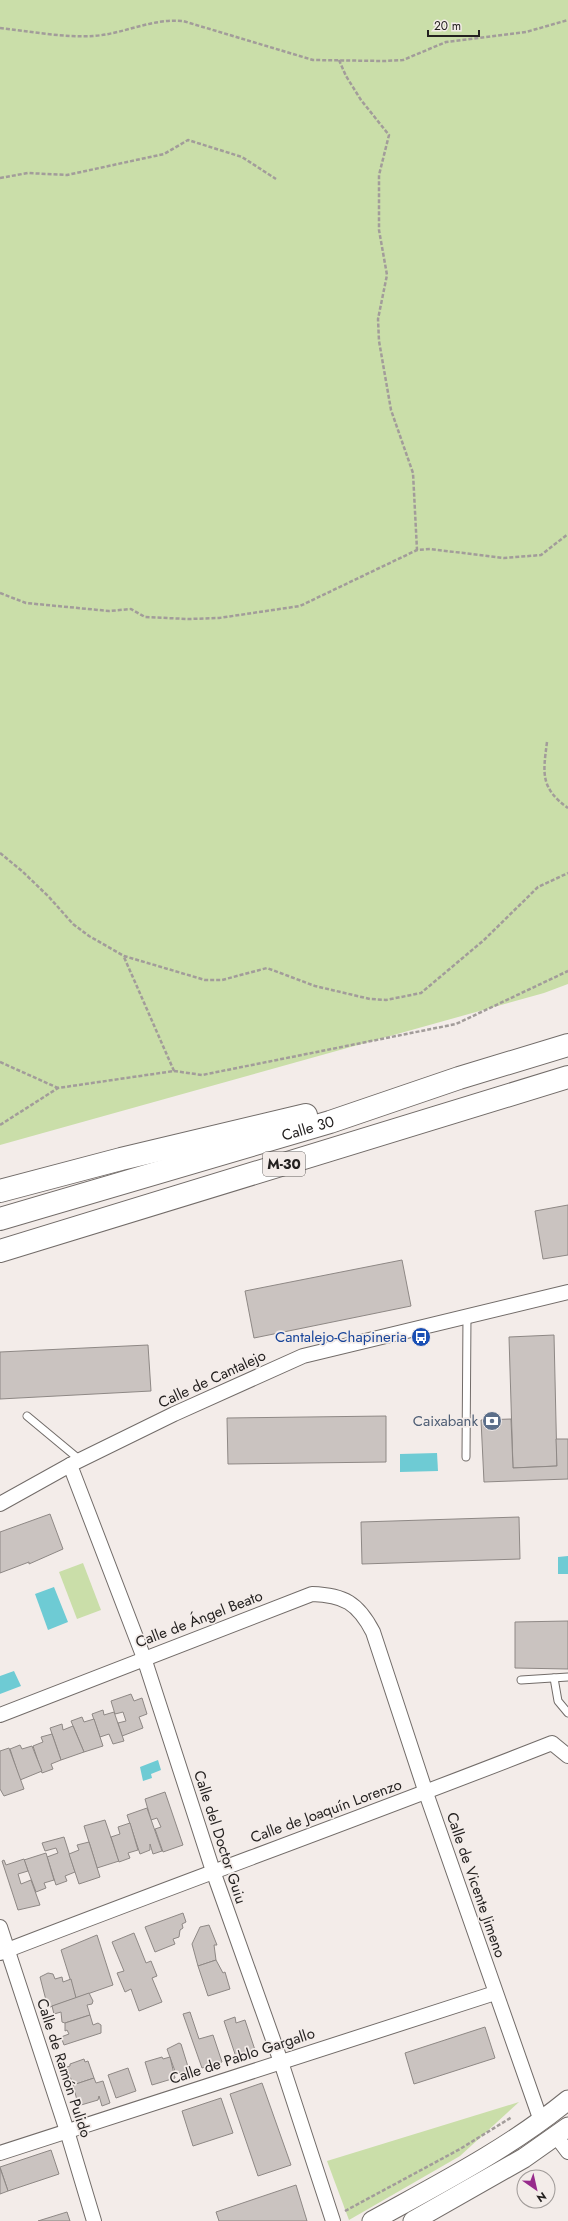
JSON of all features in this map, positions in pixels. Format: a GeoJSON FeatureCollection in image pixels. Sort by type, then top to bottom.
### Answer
{"type":"FeatureCollection","features":[{"type":"Feature","properties":{"kind":"highway","name":"Calle 30"},"geometry":{"type":"LineString","coordinates":[[0,1219],[330,1122],[459,1078],[568,1045]]}},
{"type":"Feature","properties":{"kind":"highway","name":"Calle 30"},"geometry":{"type":"LineString","coordinates":[[0,1251],[568,1077]]}},
{"type":"Feature","properties":{"kind":"highway"},"geometry":{"type":"LineString","coordinates":[[0,1191],[121,1159],[459,1078]]}},
{"type":"Feature","properties":{"kind":"main road"},"geometry":{"type":"LineString","coordinates":[[372,2221],[469,2167],[538,2112],[568,2100]]}},
{"type":"Feature","properties":{"kind":"main road"},"geometry":{"type":"LineString","coordinates":[[413,2221],[498,2174],[562,2132]]}},
{"type":"Feature","properties":{"kind":"street","name":"Calle de Cantalejo"},"geometry":{"type":"LineString","coordinates":[[0,1504],[75,1462],[174,1414],[303,1356],[467,1315],[568,1293]]}},
{"type":"Feature","properties":{"kind":"street","name":"Calle del Doctor Guiu"},"geometry":{"type":"LineString","coordinates":[[75,1462],[144,1658],[213,1871],[281,2062],[332,2218]]}},
{"type":"Feature","properties":{"kind":"street","name":"Calle de Ángel Beato"},"geometry":{"type":"LineString","coordinates":[[0,1715],[312,1594],[341,1597],[359,1610],[373,1632],[382,1658]]}},
{"type":"Feature","properties":{"kind":"street","name":"Calle de Vicente Jimeno"},"geometry":{"type":"LineString","coordinates":[[382,1658],[426,1793],[538,2112]]}},
{"type":"Feature","properties":{"kind":"street","name":"Calle de Joaquín Lorenzo"},"geometry":{"type":"LineString","coordinates":[[4,1952],[213,1871],[426,1793],[552,1743],[568,1756]]}},
{"type":"Feature","properties":{"kind":"street","name":"Calle de Ramón Pulido"},"geometry":{"type":"LineString","coordinates":[[0,1927],[4,1952],[67,2131],[94,2221]]}},
{"type":"Feature","properties":{"kind":"street","name":"Calle de Pablo Gargallo"},"geometry":{"type":"LineString","coordinates":[[0,2153],[496,1993]]}},
{"type":"Feature","properties":{"kind":"street"},"geometry":{"type":"LineString","coordinates":[[562,2132],[568,2152]]}},
{"type":"Feature","properties":{"kind":"lane"},"geometry":{"type":"LineString","coordinates":[[466,1457],[467,1315]]}},
{"type":"Feature","properties":{"kind":"lane"},"geometry":{"type":"LineString","coordinates":[[27,1416],[75,1462]]}},
{"type":"Feature","properties":{"kind":"lane"},"geometry":{"type":"LineString","coordinates":[[521,1680],[568,1677]]}},
{"type":"Feature","properties":{"kind":"lane"},"geometry":{"type":"LineString","coordinates":[[554,1678],[558,1701],[568,1713]]}},
{"type":"Feature","properties":{"kind":"path"},"geometry":{"type":"LineString","coordinates":[[0,28],[92,36],[127,30],[166,19],[183,20],[313,60],[403,60],[446,42],[526,32],[568,20]]}},
{"type":"Feature","properties":{"kind":"path"},"geometry":{"type":"LineString","coordinates":[[339,60],[346,76],[361,100],[389,135],[379,182],[379,230],[387,275],[378,319],[379,341],[391,410],[413,473],[417,550]]}},
{"type":"Feature","properties":{"kind":"path"},"geometry":{"type":"LineString","coordinates":[[0,178],[28,173],[67,175],[164,154],[188,140],[242,157],[276,179]]}},
{"type":"Feature","properties":{"kind":"path"},"geometry":{"type":"LineString","coordinates":[[0,593],[26,603],[109,611],[131,609],[145,617],[188,620],[219,618],[300,606],[417,550],[430,548],[504,558],[535,556],[541,555],[568,534]]}},
{"type":"Feature","properties":{"kind":"path"},"geometry":{"type":"LineString","coordinates":[[547,742],[543,770],[548,785],[556,799],[568,808]]}},
{"type":"Feature","properties":{"kind":"path"},"geometry":{"type":"LineString","coordinates":[[0,854],[22,871],[49,897],[73,924],[89,936],[124,956],[205,980],[222,980],[267,968],[315,986],[370,999],[386,1000],[421,992],[484,940],[538,886],[568,873]]}},
{"type":"Feature","properties":{"kind":"path"},"geometry":{"type":"LineString","coordinates":[[124,956],[174,1071]]}},
{"type":"Feature","properties":{"kind":"path"},"geometry":{"type":"LineString","coordinates":[[0,1125],[58,1088],[174,1071],[202,1075],[456,1024],[568,970]]}},
{"type":"Feature","properties":{"kind":"path"},"geometry":{"type":"LineString","coordinates":[[0,1062],[58,1088]]}},
{"type":"Feature","properties":{"kind":"path"},"geometry":{"type":"LineString","coordinates":[[332,2218],[460,2149],[538,2112]]}},
{"type":"Feature","properties":{"kind":"green space"},"geometry":{"type":"Polygon","coordinates":[[[0,0],[568,0],[568,984],[544,993],[0,1145],[0,0]]]}},
{"type":"Feature","properties":{"kind":"green space"},"geometry":{"type":"Polygon","coordinates":[[[83,1563],[101,1610],[77,1619],[59,1572],[83,1563]]]}},
{"type":"Feature","properties":{"kind":"green space"},"geometry":{"type":"Polygon","coordinates":[[[519,2102],[460,2156],[349,2220],[327,2161],[519,2102]]]}},
{"type":"Feature","properties":{"kind":"water"},"geometry":{"type":"Polygon","coordinates":[[[437,1453],[438,1471],[400,1472],[400,1454],[437,1453]]]}},
{"type":"Feature","properties":{"kind":"water"},"geometry":{"type":"Polygon","coordinates":[[[568,1556],[568,1574],[558,1574],[558,1557],[568,1556]]]}},
{"type":"Feature","properties":{"kind":"water"},"geometry":{"type":"Polygon","coordinates":[[[54,1587],[68,1622],[48,1630],[35,1594],[54,1587]]]}},
{"type":"Feature","properties":{"kind":"water"},"geometry":{"type":"Polygon","coordinates":[[[14,1671],[21,1686],[0,1694],[0,1676],[14,1671]]]}},
{"type":"Feature","properties":{"kind":"water"},"geometry":{"type":"Polygon","coordinates":[[[158,1760],[161,1770],[151,1774],[152,1778],[143,1781],[140,1767],[158,1760]]]}},
{"type":"Feature","properties":{"kind":"building"},"geometry":{"type":"Polygon","coordinates":[[[568,1205],[568,1255],[543,1259],[535,1211],[568,1205]]]}},
{"type":"Feature","properties":{"kind":"building"},"geometry":{"type":"Polygon","coordinates":[[[402,1260],[411,1306],[254,1338],[245,1291],[402,1260]]]}},
{"type":"Feature","properties":{"kind":"building"},"geometry":{"type":"Polygon","coordinates":[[[554,1335],[557,1466],[513,1468],[509,1337],[554,1335]]]}},
{"type":"Feature","properties":{"kind":"building"},"geometry":{"type":"Polygon","coordinates":[[[148,1345],[151,1391],[0,1399],[0,1352],[148,1345]]]}},
{"type":"Feature","properties":{"kind":"building"},"geometry":{"type":"Polygon","coordinates":[[[386,1416],[386,1462],[228,1464],[227,1418],[386,1416]]]}},
{"type":"Feature","properties":{"kind":"building"},"geometry":{"type":"Polygon","coordinates":[[[511,1419],[513,1468],[557,1466],[556,1439],[568,1439],[568,1479],[484,1482],[481,1420],[511,1419]]]}},
{"type":"Feature","properties":{"kind":"building"},"geometry":{"type":"Polygon","coordinates":[[[50,1514],[63,1549],[29,1564],[29,1562],[0,1573],[0,1532],[50,1514]]]}},
{"type":"Feature","properties":{"kind":"building"},"geometry":{"type":"Polygon","coordinates":[[[519,1517],[520,1559],[362,1564],[361,1522],[519,1517]]]}},
{"type":"Feature","properties":{"kind":"building"},"geometry":{"type":"Polygon","coordinates":[[[568,1621],[568,1669],[515,1668],[515,1622],[568,1621]]]}},
{"type":"Feature","properties":{"kind":"building"},"geometry":{"type":"Polygon","coordinates":[[[131,1694],[134,1701],[142,1698],[147,1714],[139,1717],[143,1728],[122,1736],[118,1723],[126,1721],[123,1712],[115,1714],[111,1701],[131,1694]]]}},
{"type":"Feature","properties":{"kind":"building"},"geometry":{"type":"Polygon","coordinates":[[[103,1710],[104,1715],[114,1712],[124,1741],[113,1744],[109,1734],[100,1737],[92,1714],[103,1710]]]}},
{"type":"Feature","properties":{"kind":"building"},"geometry":{"type":"Polygon","coordinates":[[[82,1717],[84,1722],[94,1719],[103,1746],[84,1752],[71,1721],[82,1717]]]}},
{"type":"Feature","properties":{"kind":"building"},"geometry":{"type":"Polygon","coordinates":[[[62,1724],[63,1730],[73,1726],[84,1752],[61,1760],[50,1728],[62,1724]]]}},
{"type":"Feature","properties":{"kind":"building"},"geometry":{"type":"Polygon","coordinates":[[[52,1734],[61,1760],[51,1764],[53,1769],[42,1773],[33,1746],[43,1742],[41,1737],[52,1734]]]}},
{"type":"Feature","properties":{"kind":"building"},"geometry":{"type":"Polygon","coordinates":[[[20,1745],[22,1749],[32,1746],[42,1771],[20,1780],[10,1749],[20,1745]]]}},
{"type":"Feature","properties":{"kind":"building"},"geometry":{"type":"Polygon","coordinates":[[[9,1748],[24,1789],[4,1796],[0,1789],[0,1751],[9,1748]]]}},
{"type":"Feature","properties":{"kind":"building"},"geometry":{"type":"Polygon","coordinates":[[[165,1792],[183,1845],[163,1852],[155,1829],[161,1827],[157,1818],[151,1820],[145,1799],[165,1792]]]}},
{"type":"Feature","properties":{"kind":"building"},"geometry":{"type":"Polygon","coordinates":[[[147,1808],[162,1851],[153,1854],[150,1844],[150,1850],[140,1854],[127,1815],[147,1808]]]}},
{"type":"Feature","properties":{"kind":"building"},"geometry":{"type":"Polygon","coordinates":[[[105,1820],[119,1861],[97,1868],[84,1826],[105,1820]]]}},
{"type":"Feature","properties":{"kind":"building"},"geometry":{"type":"Polygon","coordinates":[[[130,1823],[138,1850],[128,1853],[130,1858],[119,1862],[111,1837],[120,1834],[118,1827],[130,1823]]]}},
{"type":"Feature","properties":{"kind":"building"},"geometry":{"type":"Polygon","coordinates":[[[64,1837],[75,1872],[65,1876],[67,1881],[56,1885],[47,1857],[58,1853],[56,1848],[45,1851],[42,1843],[64,1837]]]}},
{"type":"Feature","properties":{"kind":"building"},"geometry":{"type":"Polygon","coordinates":[[[89,1842],[100,1877],[79,1884],[69,1854],[79,1850],[77,1845],[89,1842]]]}},
{"type":"Feature","properties":{"kind":"building"},"geometry":{"type":"Polygon","coordinates":[[[46,1853],[54,1880],[44,1883],[46,1888],[36,1892],[24,1860],[46,1853]]]}},
{"type":"Feature","properties":{"kind":"building"},"geometry":{"type":"Polygon","coordinates":[[[24,1859],[28,1871],[18,1874],[21,1884],[31,1880],[40,1905],[18,1910],[2,1861],[4,1860],[6,1865],[24,1859]]]}},
{"type":"Feature","properties":{"kind":"building"},"geometry":{"type":"Polygon","coordinates":[[[183,1913],[186,1922],[182,1924],[183,1928],[180,1930],[179,1937],[173,1939],[175,1944],[155,1952],[145,1927],[183,1913]]]}},
{"type":"Feature","properties":{"kind":"building"},"geometry":{"type":"Polygon","coordinates":[[[209,1925],[217,1945],[214,1945],[216,1960],[198,1966],[192,1944],[200,1927],[209,1925]]]}},
{"type":"Feature","properties":{"kind":"building"},"geometry":{"type":"Polygon","coordinates":[[[134,1933],[146,1963],[151,1961],[157,1976],[152,1978],[162,2002],[139,2011],[131,1989],[125,1992],[117,1973],[124,1971],[112,1942],[134,1933]]]}},
{"type":"Feature","properties":{"kind":"building"},"geometry":{"type":"Polygon","coordinates":[[[97,1935],[113,1985],[76,1998],[61,1950],[97,1935]]]}},
{"type":"Feature","properties":{"kind":"building"},"geometry":{"type":"Polygon","coordinates":[[[216,1960],[223,1973],[225,1972],[230,1989],[208,1996],[198,1966],[216,1960]]]}},
{"type":"Feature","properties":{"kind":"building"},"geometry":{"type":"Polygon","coordinates":[[[48,1973],[53,1974],[55,1979],[62,1977],[63,1982],[71,1979],[76,1998],[50,2007],[47,2004],[40,1977],[48,1973]]]}},
{"type":"Feature","properties":{"kind":"building"},"geometry":{"type":"Polygon","coordinates":[[[89,1993],[93,2001],[92,2004],[87,2005],[90,2015],[65,2023],[62,2022],[61,2012],[54,2014],[52,2006],[89,1993]]]}},
{"type":"Feature","properties":{"kind":"building"},"geometry":{"type":"Polygon","coordinates":[[[190,2012],[199,2039],[213,2035],[222,2062],[202,2068],[183,2014],[190,2012]]]}},
{"type":"Feature","properties":{"kind":"building"},"geometry":{"type":"Polygon","coordinates":[[[90,2015],[93,2025],[98,2023],[101,2025],[101,2033],[64,2045],[61,2037],[69,2034],[67,2030],[65,2031],[65,2023],[90,2015]]]}},
{"type":"Feature","properties":{"kind":"building"},"geometry":{"type":"Polygon","coordinates":[[[235,2017],[236,2023],[245,2020],[255,2050],[236,2057],[224,2021],[235,2017]]]}},
{"type":"Feature","properties":{"kind":"building"},"geometry":{"type":"Polygon","coordinates":[[[485,2027],[495,2058],[414,2084],[405,2053],[485,2027]]]}},
{"type":"Feature","properties":{"kind":"building"},"geometry":{"type":"Polygon","coordinates":[[[179,2043],[181,2044],[189,2070],[176,2074],[167,2049],[179,2043]]]}},
{"type":"Feature","properties":{"kind":"building"},"geometry":{"type":"Polygon","coordinates":[[[162,2057],[163,2059],[170,2057],[175,2078],[152,2085],[145,2062],[162,2057]]]}},
{"type":"Feature","properties":{"kind":"building"},"geometry":{"type":"Polygon","coordinates":[[[84,2059],[85,2062],[88,2061],[94,2078],[73,2085],[67,2067],[70,2066],[70,2064],[84,2059]]]}},
{"type":"Feature","properties":{"kind":"building"},"geometry":{"type":"Polygon","coordinates":[[[128,2068],[136,2091],[116,2098],[108,2075],[128,2068]]]}},
{"type":"Feature","properties":{"kind":"building"},"geometry":{"type":"Polygon","coordinates":[[[94,2078],[96,2083],[103,2081],[110,2103],[102,2106],[99,2096],[98,2100],[81,2105],[80,2103],[78,2104],[73,2085],[94,2078]]]}},
{"type":"Feature","properties":{"kind":"building"},"geometry":{"type":"Polygon","coordinates":[[[262,2083],[291,2165],[258,2176],[230,2094],[262,2083]]]}},
{"type":"Feature","properties":{"kind":"building"},"geometry":{"type":"Polygon","coordinates":[[[221,2098],[233,2133],[193,2146],[182,2111],[221,2098]]]}},
{"type":"Feature","properties":{"kind":"building"},"geometry":{"type":"Polygon","coordinates":[[[51,2150],[59,2174],[8,2191],[0,2167],[51,2150]]]}},
{"type":"Feature","properties":{"kind":"building"},"geometry":{"type":"Polygon","coordinates":[[[0,2168],[8,2191],[0,2194],[0,2168]]]}},
{"type":"Feature","properties":{"kind":"building"},"geometry":{"type":"Polygon","coordinates":[[[296,2185],[307,2221],[219,2221],[216,2212],[296,2185]]]}},
{"type":"Feature","properties":{"kind":"building"},"geometry":{"type":"Polygon","coordinates":[[[67,2212],[70,2221],[38,2221],[67,2212]]]}},
{"type":"Feature","properties":{"kind":"place","name":"Cantalejo-Chapineria"},"geometry":{"type":"Point","coordinates":[421,1337]}},
{"type":"Feature","properties":{"kind":"place","name":"Caixabank"},"geometry":{"type":"Point","coordinates":[492,1421]}}]}
